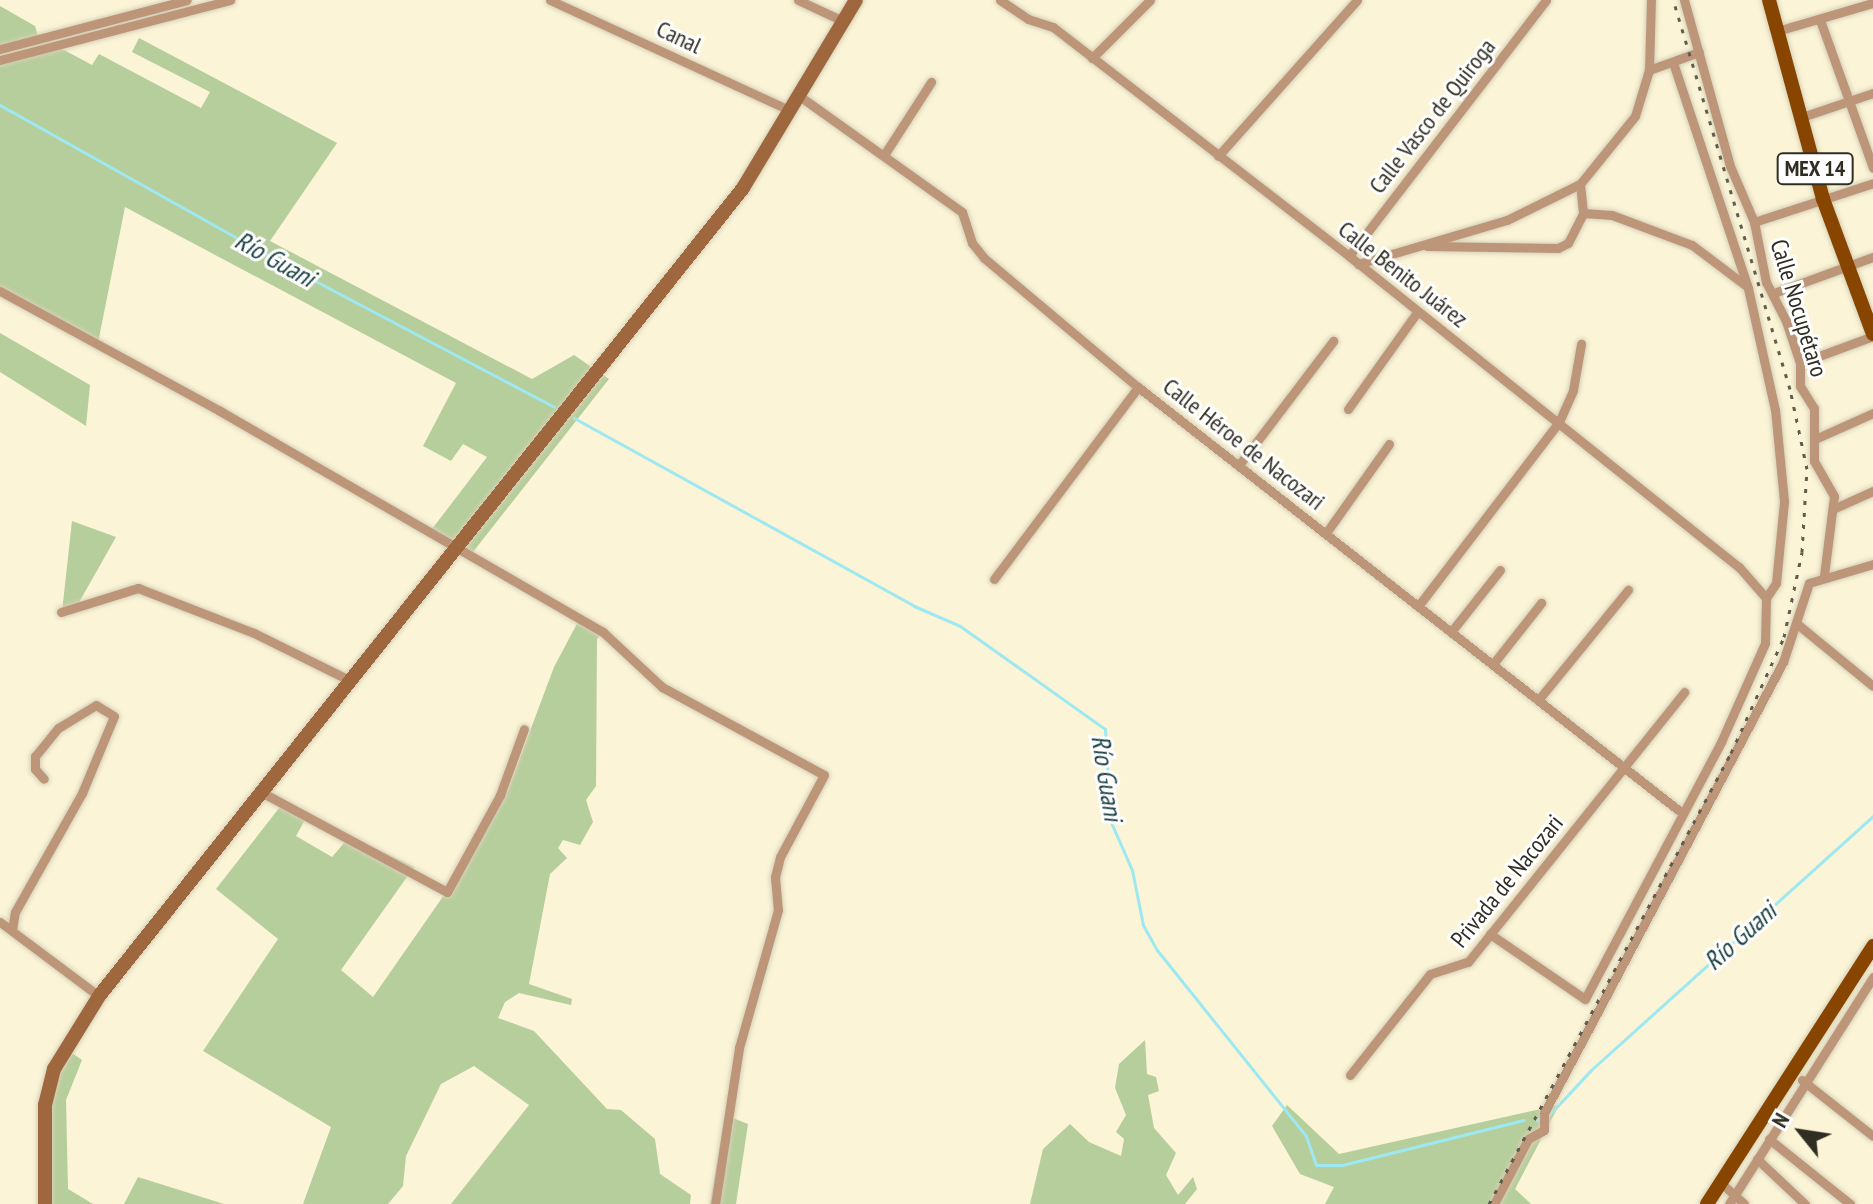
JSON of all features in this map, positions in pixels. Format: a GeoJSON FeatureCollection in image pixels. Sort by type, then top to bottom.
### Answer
{"type":"FeatureCollection","features":[{"type":"Feature","properties":{"kind":"main road"},"geometry":{"type":"LineString","coordinates":[[45,1204],[45,1105],[54,1069],[99,996],[743,188],[856,0]]}},
{"type":"Feature","properties":{"kind":"main road","name":"MEX 14"},"geometry":{"type":"LineString","coordinates":[[1769,0],[1823,199],[1873,335]]}},
{"type":"Feature","properties":{"kind":"main road"},"geometry":{"type":"LineString","coordinates":[[1707,1204],[1788,1073],[1873,946]]}},
{"type":"Feature","properties":{"kind":"street"},"geometry":{"type":"LineString","coordinates":[[0,60],[187,0]]}},
{"type":"Feature","properties":{"kind":"street"},"geometry":{"type":"LineString","coordinates":[[0,49],[230,0]]}},
{"type":"Feature","properties":{"kind":"street","name":"Canal"},"geometry":{"type":"LineString","coordinates":[[550,0],[791,111]]}},
{"type":"Feature","properties":{"kind":"street"},"geometry":{"type":"LineString","coordinates":[[798,0],[843,21]]}},
{"type":"Feature","properties":{"kind":"street","name":"Calle Benito Juárez"},"geometry":{"type":"LineString","coordinates":[[1000,0],[1028,19],[1053,27],[1349,256],[1739,567],[1766,598]]}},
{"type":"Feature","properties":{"kind":"street"},"geometry":{"type":"LineString","coordinates":[[1092,58],[1150,0]]}},
{"type":"Feature","properties":{"kind":"street"},"geometry":{"type":"LineString","coordinates":[[1218,156],[1357,0]]}},
{"type":"Feature","properties":{"kind":"street","name":"Calle Vasco de Quiroga"},"geometry":{"type":"LineString","coordinates":[[1349,256],[1546,0]]}},
{"type":"Feature","properties":{"kind":"street"},"geometry":{"type":"LineString","coordinates":[[1358,264],[1517,216],[1580,184],[1635,116],[1649,70],[1651,0]]}},
{"type":"Feature","properties":{"kind":"street","name":"Calle Nocupétaro"},"geometry":{"type":"LineString","coordinates":[[1684,0],[1730,166],[1754,222],[1762,267],[1800,363],[1797,375],[1814,408],[1814,461],[1830,484],[1833,509],[1824,575]]}},
{"type":"Feature","properties":{"kind":"street"},"geometry":{"type":"LineString","coordinates":[[1777,31],[1871,5]]}},
{"type":"Feature","properties":{"kind":"street"},"geometry":{"type":"LineString","coordinates":[[1820,20],[1873,168]]}},
{"type":"Feature","properties":{"kind":"street"},"geometry":{"type":"LineString","coordinates":[[1649,70],[1674,65],[1699,52]]}},
{"type":"Feature","properties":{"kind":"street"},"geometry":{"type":"LineString","coordinates":[[1490,934],[1585,999],[1759,662],[1766,598],[1776,583],[1782,540],[1782,460],[1767,361],[1748,288],[1674,65]]}},
{"type":"Feature","properties":{"kind":"street"},"geometry":{"type":"LineString","coordinates":[[884,155],[931,82]]}},
{"type":"Feature","properties":{"kind":"street"},"geometry":{"type":"LineString","coordinates":[[1799,118],[1873,93]]}},
{"type":"Feature","properties":{"kind":"street","name":"Calle Héroe de Nacozari"},"geometry":{"type":"LineString","coordinates":[[798,95],[962,212],[972,243],[984,258],[1138,387],[1682,813]]}},
{"type":"Feature","properties":{"kind":"street"},"geometry":{"type":"LineString","coordinates":[[1754,222],[1873,183]]}},
{"type":"Feature","properties":{"kind":"street"},"geometry":{"type":"LineString","coordinates":[[1425,246],[1558,248],[1568,243],[1583,213],[1580,184]]}},
{"type":"Feature","properties":{"kind":"street"},"geometry":{"type":"LineString","coordinates":[[1583,213],[1612,215],[1692,245],[1748,288]]}},
{"type":"Feature","properties":{"kind":"street"},"geometry":{"type":"LineString","coordinates":[[1774,293],[1873,257]]}},
{"type":"Feature","properties":{"kind":"street"},"geometry":{"type":"LineString","coordinates":[[0,291],[220,411],[603,632],[662,687],[824,775],[780,857],[775,877],[778,910],[739,1048],[715,1204]]}},
{"type":"Feature","properties":{"kind":"street"},"geometry":{"type":"LineString","coordinates":[[1348,409],[1418,311]]}},
{"type":"Feature","properties":{"kind":"street"},"geometry":{"type":"LineString","coordinates":[[1800,363],[1873,335]]}},
{"type":"Feature","properties":{"kind":"street"},"geometry":{"type":"LineString","coordinates":[[1239,465],[1333,341]]}},
{"type":"Feature","properties":{"kind":"street"},"geometry":{"type":"LineString","coordinates":[[1419,605],[1559,422],[1573,390],[1581,344]]}},
{"type":"Feature","properties":{"kind":"street"},"geometry":{"type":"LineString","coordinates":[[994,579],[1138,387]]}},
{"type":"Feature","properties":{"kind":"street"},"geometry":{"type":"LineString","coordinates":[[1815,439],[1873,413]]}},
{"type":"Feature","properties":{"kind":"street"},"geometry":{"type":"LineString","coordinates":[[1326,533],[1389,444]]}},
{"type":"Feature","properties":{"kind":"street"},"geometry":{"type":"LineString","coordinates":[[1833,509],[1873,491]]}},
{"type":"Feature","properties":{"kind":"street"},"geometry":{"type":"LineString","coordinates":[[1494,1204],[1528,1139],[1545,1125],[1544,1113],[1783,662],[1804,593],[1824,575],[1873,564]]}},
{"type":"Feature","properties":{"kind":"street"},"geometry":{"type":"LineString","coordinates":[[1451,632],[1500,570]]}},
{"type":"Feature","properties":{"kind":"street"},"geometry":{"type":"LineString","coordinates":[[61,612],[138,588],[254,633],[351,681]]}},
{"type":"Feature","properties":{"kind":"street"},"geometry":{"type":"LineString","coordinates":[[1539,699],[1628,590]]}},
{"type":"Feature","properties":{"kind":"street"},"geometry":{"type":"LineString","coordinates":[[1493,664],[1541,603]]}},
{"type":"Feature","properties":{"kind":"street"},"geometry":{"type":"LineString","coordinates":[[1796,623],[1873,686]]}},
{"type":"Feature","properties":{"kind":"street","name":"Privada de Nacozari"},"geometry":{"type":"LineString","coordinates":[[1350,1075],[1430,974],[1445,966],[1461,968],[1684,692]]}},
{"type":"Feature","properties":{"kind":"street"},"geometry":{"type":"LineString","coordinates":[[12,930],[15,912],[82,793],[114,716],[96,705],[58,728],[35,756],[35,769],[44,779]]}},
{"type":"Feature","properties":{"kind":"street"},"geometry":{"type":"LineString","coordinates":[[263,793],[447,892],[500,795],[524,729]]}},
{"type":"Feature","properties":{"kind":"street"},"geometry":{"type":"LineString","coordinates":[[0,922],[99,996]]}},
{"type":"Feature","properties":{"kind":"street"},"geometry":{"type":"LineString","coordinates":[[1732,1200],[1804,1081],[1873,977]]}},
{"type":"Feature","properties":{"kind":"street"},"geometry":{"type":"LineString","coordinates":[[1788,1073],[1804,1081],[1873,1136]]}},
{"type":"Feature","properties":{"kind":"street"},"geometry":{"type":"LineString","coordinates":[[1769,1139],[1850,1204]]}},
{"type":"Feature","properties":{"kind":"street"},"geometry":{"type":"LineString","coordinates":[[1757,1159],[1805,1204]]}},
{"type":"Feature","properties":{"kind":"street"},"geometry":{"type":"LineString","coordinates":[[1721,1183],[1732,1200],[1744,1204]]}},
{"type":"Feature","properties":{"kind":"green space"},"geometry":{"type":"Polygon","coordinates":[[[0,6],[35,26],[38,36],[92,65],[99,54],[201,108],[210,92],[132,52],[139,38],[337,143],[270,241],[532,379],[574,355],[609,379],[469,557],[429,533],[487,457],[463,444],[451,461],[423,446],[456,383],[125,207],[98,343],[0,291],[0,6]]]}},
{"type":"Feature","properties":{"kind":"green space"},"geometry":{"type":"Polygon","coordinates":[[[0,333],[90,385],[86,426],[0,372],[0,333]]]}},
{"type":"Feature","properties":{"kind":"green space"},"geometry":{"type":"Polygon","coordinates":[[[72,521],[116,537],[77,606],[62,612],[72,521]]]}},
{"type":"Feature","properties":{"kind":"green space"},"geometry":{"type":"Polygon","coordinates":[[[579,620],[603,632],[597,639],[596,786],[586,800],[593,822],[580,845],[563,840],[558,848],[567,858],[550,874],[529,984],[572,999],[571,1005],[519,993],[505,1002],[498,1018],[534,1031],[607,1109],[621,1110],[655,1139],[660,1174],[691,1195],[690,1204],[451,1204],[529,1105],[474,1066],[441,1084],[406,1156],[403,1186],[388,1204],[303,1204],[331,1127],[203,1051],[278,939],[216,889],[283,803],[306,818],[296,836],[332,857],[350,836],[414,867],[341,970],[373,997],[451,885],[508,790],[554,667],[579,620]]]}},
{"type":"Feature","properties":{"kind":"green space"},"geometry":{"type":"Polygon","coordinates":[[[1145,1040],[1147,1074],[1156,1077],[1159,1091],[1148,1095],[1154,1128],[1176,1153],[1166,1175],[1178,1195],[1193,1177],[1197,1189],[1185,1204],[1030,1204],[1043,1149],[1070,1124],[1089,1142],[1121,1156],[1124,1139],[1116,1132],[1126,1115],[1115,1088],[1119,1064],[1145,1040]]]}},
{"type":"Feature","properties":{"kind":"green space"},"geometry":{"type":"Polygon","coordinates":[[[66,1049],[82,1060],[66,1100],[68,1189],[93,1204],[45,1204],[45,1105],[66,1049]]]}},
{"type":"Feature","properties":{"kind":"green space"},"geometry":{"type":"Polygon","coordinates":[[[1287,1105],[1339,1154],[1559,1105],[1515,1189],[1531,1204],[1325,1204],[1334,1187],[1300,1174],[1272,1126],[1287,1105]]]}},
{"type":"Feature","properties":{"kind":"green space"},"geometry":{"type":"Polygon","coordinates":[[[725,1115],[748,1124],[736,1204],[710,1204],[725,1115]]]}},
{"type":"Feature","properties":{"kind":"green space"},"geometry":{"type":"Polygon","coordinates":[[[138,1177],[224,1204],[124,1204],[138,1177]]]}},
{"type":"Feature","properties":{"kind":"waterway","name":"Río Guani"},"geometry":{"type":"LineString","coordinates":[[0,105],[285,265],[554,407]]}},
{"type":"Feature","properties":{"kind":"waterway","name":"Río Guani"},"geometry":{"type":"LineString","coordinates":[[574,418],[914,606],[960,626],[1105,729],[1110,820],[1132,870],[1143,925],[1157,950],[1306,1136],[1316,1165],[1342,1165],[1524,1120]]}},
{"type":"Feature","properties":{"kind":"waterway","name":"Río Guani"},"geometry":{"type":"LineString","coordinates":[[1536,1120],[1550,1114],[1591,1070],[1873,816]]}},
{"type":"Feature","properties":{"kind":"railway"},"geometry":{"type":"LineString","coordinates":[[1489,1204],[1731,753],[1784,637],[1802,552],[1807,469],[1790,389],[1673,0]]}}]}
